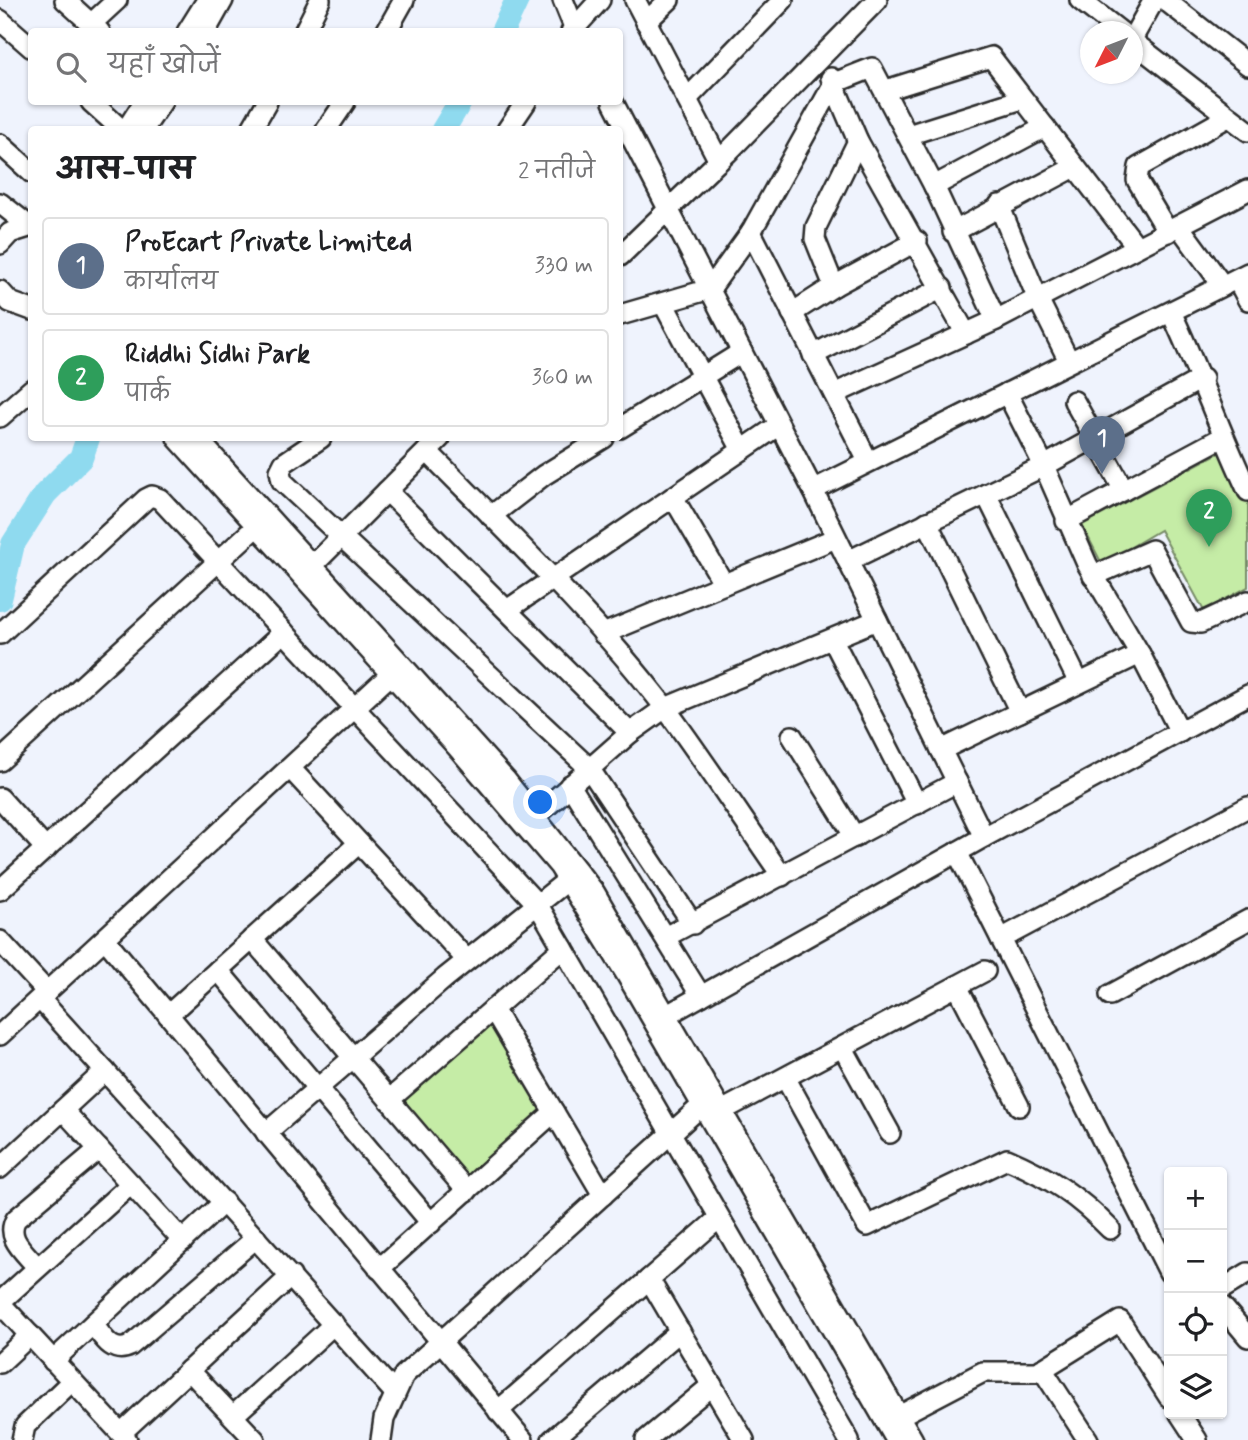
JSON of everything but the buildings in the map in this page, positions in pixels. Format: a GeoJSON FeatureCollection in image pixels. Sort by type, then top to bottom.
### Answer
{"type":"FeatureCollection","features":[{"type":"Feature","properties":{"kind":"street"},"geometry":{"type":"LineString","coordinates":[[65,0],[95,27],[117,0]]}},
{"type":"Feature","properties":{"kind":"street"},"geometry":{"type":"LineString","coordinates":[[189,28],[206,0]]}},
{"type":"Feature","properties":{"kind":"street"},"geometry":{"type":"LineString","coordinates":[[207,28],[223,0]]}},
{"type":"Feature","properties":{"kind":"street"},"geometry":{"type":"LineString","coordinates":[[306,28],[320,0]]}},
{"type":"Feature","properties":{"kind":"street"},"geometry":{"type":"LineString","coordinates":[[388,28],[404,0]]}},
{"type":"Feature","properties":{"kind":"street"},"geometry":{"type":"LineString","coordinates":[[571,20],[600,0]]}},
{"type":"Feature","properties":{"kind":"street"},"geometry":{"type":"LineString","coordinates":[[635,0],[719,161]]}},
{"type":"Feature","properties":{"kind":"street"},"geometry":{"type":"LineString","coordinates":[[646,22],[669,0]]}},
{"type":"Feature","properties":{"kind":"street"},"geometry":{"type":"LineString","coordinates":[[687,99],[783,0]]}},
{"type":"Feature","properties":{"kind":"street"},"geometry":{"type":"LineString","coordinates":[[623,253],[719,161],[877,0]]}},
{"type":"Feature","properties":{"kind":"street"},"geometry":{"type":"LineString","coordinates":[[1080,0],[1107,21]]}},
{"type":"Feature","properties":{"kind":"street"},"geometry":{"type":"LineString","coordinates":[[1142,21],[1154,0]]}},
{"type":"Feature","properties":{"kind":"street"},"geometry":{"type":"LineString","coordinates":[[1165,0],[1248,65]]}},
{"type":"Feature","properties":{"kind":"street"},"geometry":{"type":"LineString","coordinates":[[0,20],[28,44]]}},
{"type":"Feature","properties":{"kind":"street"},"geometry":{"type":"LineString","coordinates":[[1143,48],[1242,124],[1139,167],[1137,180],[1174,229],[1236,279],[1248,300]]}},
{"type":"Feature","properties":{"kind":"street"},"geometry":{"type":"LineString","coordinates":[[886,90],[987,56],[996,60],[1073,168],[1137,247]]}},
{"type":"Feature","properties":{"kind":"street"},"geometry":{"type":"LineString","coordinates":[[821,58],[858,141],[917,241],[965,334]]}},
{"type":"Feature","properties":{"kind":"street"},"geometry":{"type":"LineString","coordinates":[[623,314],[710,289],[751,232],[834,83],[872,68],[886,90],[996,320]]}},
{"type":"Feature","properties":{"kind":"street"},"geometry":{"type":"LineString","coordinates":[[908,135],[1022,99]]}},
{"type":"Feature","properties":{"kind":"street"},"geometry":{"type":"LineString","coordinates":[[95,105],[119,126]]}},
{"type":"Feature","properties":{"kind":"street"},"geometry":{"type":"LineString","coordinates":[[127,126],[142,105]]}},
{"type":"Feature","properties":{"kind":"street"},"geometry":{"type":"LineString","coordinates":[[146,126],[160,105]]}},
{"type":"Feature","properties":{"kind":"street"},"geometry":{"type":"LineString","coordinates":[[253,126],[265,105]]}},
{"type":"Feature","properties":{"kind":"street"},"geometry":{"type":"LineString","coordinates":[[329,126],[343,105]]}},
{"type":"Feature","properties":{"kind":"street"},"geometry":{"type":"LineString","coordinates":[[511,126],[524,105]]}},
{"type":"Feature","properties":{"kind":"street"},"geometry":{"type":"LineString","coordinates":[[615,105],[813,491],[984,837]]}},
{"type":"Feature","properties":{"kind":"street"},"geometry":{"type":"LineString","coordinates":[[933,186],[1045,127]]}},
{"type":"Feature","properties":{"kind":"street"},"geometry":{"type":"LineString","coordinates":[[834,286],[814,239],[816,227],[858,141]]}},
{"type":"Feature","properties":{"kind":"street"},"geometry":{"type":"LineString","coordinates":[[0,144],[28,169]]}},
{"type":"Feature","properties":{"kind":"street"},"geometry":{"type":"LineString","coordinates":[[953,232],[999,205],[1073,168]]}},
{"type":"Feature","properties":{"kind":"street"},"geometry":{"type":"LineString","coordinates":[[834,394],[996,320],[1248,190]]}},
{"type":"Feature","properties":{"kind":"street"},"geometry":{"type":"LineString","coordinates":[[0,203],[28,224]]}},
{"type":"Feature","properties":{"kind":"street"},"geometry":{"type":"LineString","coordinates":[[999,205],[1037,297],[1069,361]]}},
{"type":"Feature","properties":{"kind":"street"},"geometry":{"type":"LineString","coordinates":[[0,244],[10,233],[28,227]]}},
{"type":"Feature","properties":{"kind":"street"},"geometry":{"type":"LineString","coordinates":[[751,232],[868,461]]}},
{"type":"Feature","properties":{"kind":"street"},"geometry":{"type":"LineString","coordinates":[[792,313],[834,286],[917,241]]}},
{"type":"Feature","properties":{"kind":"street"},"geometry":{"type":"LineString","coordinates":[[813,491],[868,461],[1236,279]]}},
{"type":"Feature","properties":{"kind":"street"},"geometry":{"type":"LineString","coordinates":[[813,355],[942,288]]}},
{"type":"Feature","properties":{"kind":"street"},"geometry":{"type":"LineString","coordinates":[[0,291],[28,310]]}},
{"type":"Feature","properties":{"kind":"street"},"geometry":{"type":"LineString","coordinates":[[663,303],[742,450]]}},
{"type":"Feature","properties":{"kind":"street"},"geometry":{"type":"LineString","coordinates":[[0,313],[28,310]]}},
{"type":"Feature","properties":{"kind":"street"},"geometry":{"type":"LineString","coordinates":[[1171,312],[1203,378],[1223,437],[1248,491]]}},
{"type":"Feature","properties":{"kind":"street"},"geometry":{"type":"LineString","coordinates":[[623,426],[741,352]]}},
{"type":"Feature","properties":{"kind":"street"},"geometry":{"type":"LineString","coordinates":[[848,561],[1044,466],[1203,378]]}},
{"type":"Feature","properties":{"kind":"street"},"geometry":{"type":"LineString","coordinates":[[0,416],[28,392]]}},
{"type":"Feature","properties":{"kind":"street"},"geometry":{"type":"LineString","coordinates":[[1007,393],[1044,466],[1066,521],[1093,576],[1140,654],[1180,732]]}},
{"type":"Feature","properties":{"kind":"street"},"geometry":{"type":"LineString","coordinates":[[1074,401],[1124,490]]}},
{"type":"Feature","properties":{"kind":"street"},"geometry":{"type":"LineString","coordinates":[[507,610],[779,425]]}},
{"type":"Feature","properties":{"kind":"street"},"geometry":{"type":"LineString","coordinates":[[1066,521],[1223,437]]}},
{"type":"Feature","properties":{"kind":"street"},"geometry":{"type":"LineString","coordinates":[[181,441],[224,478],[312,566],[568,880],[712,1107],[914,1440]]}},
{"type":"Feature","properties":{"kind":"street"},"geometry":{"type":"LineString","coordinates":[[199,441],[257,526],[536,816],[595,893],[667,1015],[712,1107],[896,1440]]}},
{"type":"Feature","properties":{"kind":"street"},"geometry":{"type":"LineString","coordinates":[[317,441],[284,463],[279,471],[282,481],[338,537],[589,768],[693,924]]}},
{"type":"Feature","properties":{"kind":"street"},"geometry":{"type":"LineString","coordinates":[[491,516],[544,475],[599,441]]}},
{"type":"Feature","properties":{"kind":"street"},"geometry":{"type":"LineString","coordinates":[[312,566],[433,444],[491,516],[603,634],[665,709],[782,876]]}},
{"type":"Feature","properties":{"kind":"street"},"geometry":{"type":"LineString","coordinates":[[387,491],[629,733]]}},
{"type":"Feature","properties":{"kind":"street"},"geometry":{"type":"LineString","coordinates":[[986,494],[1079,684]]}},
{"type":"Feature","properties":{"kind":"street"},"geometry":{"type":"LineString","coordinates":[[0,634],[152,496],[160,499],[538,905],[849,1440]]}},
{"type":"Feature","properties":{"kind":"street"},"geometry":{"type":"LineString","coordinates":[[673,497],[724,584]]}},
{"type":"Feature","properties":{"kind":"street"},"geometry":{"type":"LineString","coordinates":[[927,522],[1020,712]]}},
{"type":"Feature","properties":{"kind":"street"},"geometry":{"type":"LineString","coordinates":[[0,761],[257,526]]}},
{"type":"Feature","properties":{"kind":"street"},"geometry":{"type":"LineString","coordinates":[[603,634],[836,538]]}},
{"type":"Feature","properties":{"kind":"street"},"geometry":{"type":"LineString","coordinates":[[1093,576],[1152,550],[1192,622],[1201,623],[1248,601]]}},
{"type":"Feature","properties":{"kind":"street"},"geometry":{"type":"LineString","coordinates":[[536,816],[629,733],[665,709],[877,620]]}},
{"type":"Feature","properties":{"kind":"street"},"geometry":{"type":"LineString","coordinates":[[0,890],[284,632]]}},
{"type":"Feature","properties":{"kind":"street"},"geometry":{"type":"LineString","coordinates":[[833,640],[916,804]]}},
{"type":"Feature","properties":{"kind":"street"},"geometry":{"type":"LineString","coordinates":[[941,750],[1140,654]]}},
{"type":"Feature","properties":{"kind":"street"},"geometry":{"type":"LineString","coordinates":[[0,1035],[396,670]]}},
{"type":"Feature","properties":{"kind":"street"},"geometry":{"type":"LineString","coordinates":[[667,1015],[984,837],[1248,695]]}},
{"type":"Feature","properties":{"kind":"street"},"geometry":{"type":"LineString","coordinates":[[792,736],[855,837]]}},
{"type":"Feature","properties":{"kind":"street"},"geometry":{"type":"LineString","coordinates":[[290,768],[467,960]]}},
{"type":"Feature","properties":{"kind":"street"},"geometry":{"type":"LineString","coordinates":[[665,937],[957,782]]}},
{"type":"Feature","properties":{"kind":"street"},"geometry":{"type":"LineString","coordinates":[[570,785],[701,996]]}},
{"type":"Feature","properties":{"kind":"street"},"geometry":{"type":"LineString","coordinates":[[0,799],[46,849]]}},
{"type":"Feature","properties":{"kind":"street"},"geometry":{"type":"LineString","coordinates":[[1001,939],[1248,807]]}},
{"type":"Feature","properties":{"kind":"street"},"geometry":{"type":"LineString","coordinates":[[605,839],[628,824]]}},
{"type":"Feature","properties":{"kind":"street"},"geometry":{"type":"LineString","coordinates":[[168,1015],[359,843]]}},
{"type":"Feature","properties":{"kind":"street"},"geometry":{"type":"LineString","coordinates":[[957,852],[1164,1262]]}},
{"type":"Feature","properties":{"kind":"street"},"geometry":{"type":"LineString","coordinates":[[266,1133],[467,960],[568,880]]}},
{"type":"Feature","properties":{"kind":"street"},"geometry":{"type":"LineString","coordinates":[[1110,995],[1248,920]]}},
{"type":"Feature","properties":{"kind":"street"},"geometry":{"type":"LineString","coordinates":[[105,939],[523,1440]]}},
{"type":"Feature","properties":{"kind":"street"},"geometry":{"type":"LineString","coordinates":[[252,939],[467,1191]]}},
{"type":"Feature","properties":{"kind":"street"},"geometry":{"type":"LineString","coordinates":[[0,941],[105,1071],[394,1392]]}},
{"type":"Feature","properties":{"kind":"street"},"geometry":{"type":"LineString","coordinates":[[389,1100],[563,948]]}},
{"type":"Feature","properties":{"kind":"street"},"geometry":{"type":"LineString","coordinates":[[218,971],[431,1223]]}},
{"type":"Feature","properties":{"kind":"street"},"geometry":{"type":"LineString","coordinates":[[381,1440],[394,1392],[404,1375],[671,1134],[712,1107],[786,1079],[985,971]]}},
{"type":"Feature","properties":{"kind":"street"},"geometry":{"type":"LineString","coordinates":[[957,986],[1019,1106]]}},
{"type":"Feature","properties":{"kind":"street"},"geometry":{"type":"LineString","coordinates":[[493,1009],[603,1195]]}},
{"type":"Feature","properties":{"kind":"street"},"geometry":{"type":"LineString","coordinates":[[843,1048],[890,1133]]}},
{"type":"Feature","properties":{"kind":"street"},"geometry":{"type":"LineString","coordinates":[[0,1168],[105,1071]]}},
{"type":"Feature","properties":{"kind":"street"},"geometry":{"type":"LineString","coordinates":[[786,1079],[867,1226],[1007,1159],[1037,1172],[1081,1199],[1110,1229]]}},
{"type":"Feature","properties":{"kind":"street"},"geometry":{"type":"LineString","coordinates":[[63,1110],[183,1241]]}},
{"type":"Feature","properties":{"kind":"street"},"geometry":{"type":"LineString","coordinates":[[379,1269],[554,1112]]}},
{"type":"Feature","properties":{"kind":"street"},"geometry":{"type":"LineString","coordinates":[[37,1266],[12,1236],[11,1228],[16,1219],[99,1149]]}},
{"type":"Feature","properties":{"kind":"street"},"geometry":{"type":"LineString","coordinates":[[131,1184],[37,1266],[0,1303],[124,1437],[189,1370],[290,1276]]}},
{"type":"Feature","properties":{"kind":"street"},"geometry":{"type":"LineString","coordinates":[[53,1361],[224,1202]]}},
{"type":"Feature","properties":{"kind":"street"},"geometry":{"type":"LineString","coordinates":[[499,1411],[719,1218]]}},
{"type":"Feature","properties":{"kind":"street"},"geometry":{"type":"LineString","coordinates":[[93,1324],[115,1349],[122,1350],[130,1346],[256,1238]]}},
{"type":"Feature","properties":{"kind":"street"},"geometry":{"type":"LineString","coordinates":[[1227,1286],[1248,1273]]}},
{"type":"Feature","properties":{"kind":"street"},"geometry":{"type":"LineString","coordinates":[[649,1279],[712,1385],[734,1436]]}},
{"type":"Feature","properties":{"kind":"street"},"geometry":{"type":"LineString","coordinates":[[1227,1312],[1248,1337]]}},
{"type":"Feature","properties":{"kind":"street"},"geometry":{"type":"LineString","coordinates":[[899,1416],[982,1372],[1042,1369],[1120,1321],[1164,1389]]}},
{"type":"Feature","properties":{"kind":"street"},"geometry":{"type":"LineString","coordinates":[[233,1416],[334,1324]]}},
{"type":"Feature","properties":{"kind":"street"},"geometry":{"type":"LineString","coordinates":[[552,1440],[680,1331]]}},
{"type":"Feature","properties":{"kind":"street"},"geometry":{"type":"LineString","coordinates":[[0,1363],[30,1335]]}},
{"type":"Feature","properties":{"kind":"street"},"geometry":{"type":"LineString","coordinates":[[1042,1369],[1088,1440]]}},
{"type":"Feature","properties":{"kind":"street"},"geometry":{"type":"LineString","coordinates":[[189,1370],[255,1440]]}},
{"type":"Feature","properties":{"kind":"street"},"geometry":{"type":"LineString","coordinates":[[22,1440],[25,1426],[72,1381]]}},
{"type":"Feature","properties":{"kind":"street"},"geometry":{"type":"LineString","coordinates":[[646,1440],[712,1385]]}},
{"type":"Feature","properties":{"kind":"street"},"geometry":{"type":"LineString","coordinates":[[1183,1419],[1197,1440]]}},
{"type":"Feature","properties":{"kind":"green space"},"geometry":{"type":"Polygon","coordinates":[[[1228,448],[1248,495],[1248,587],[1204,611],[1160,530],[1102,564],[1082,525],[1228,448]]]}},
{"type":"Feature","properties":{"kind":"green space"},"geometry":{"type":"Polygon","coordinates":[[[492,1024],[544,1112],[466,1181],[402,1102],[492,1024]]]}},
{"type":"Feature","properties":{"kind":"waterway"},"geometry":{"type":"LineString","coordinates":[[504,28],[517,0]]}},
{"type":"Feature","properties":{"kind":"waterway"},"geometry":{"type":"LineString","coordinates":[[445,126],[458,105]]}},
{"type":"Feature","properties":{"kind":"waterway"},"geometry":{"type":"LineString","coordinates":[[0,599],[13,544],[45,494],[81,458],[87,441]]}},
{"type":"Feature","properties":{"kind":"place","name":"ProEcart Private Limited"},"geometry":{"type":"Point","coordinates":[1102,474]}},
{"type":"Feature","properties":{"kind":"place","name":"Riddhi Sidhi Park"},"geometry":{"type":"Point","coordinates":[1209,547]}}]}
